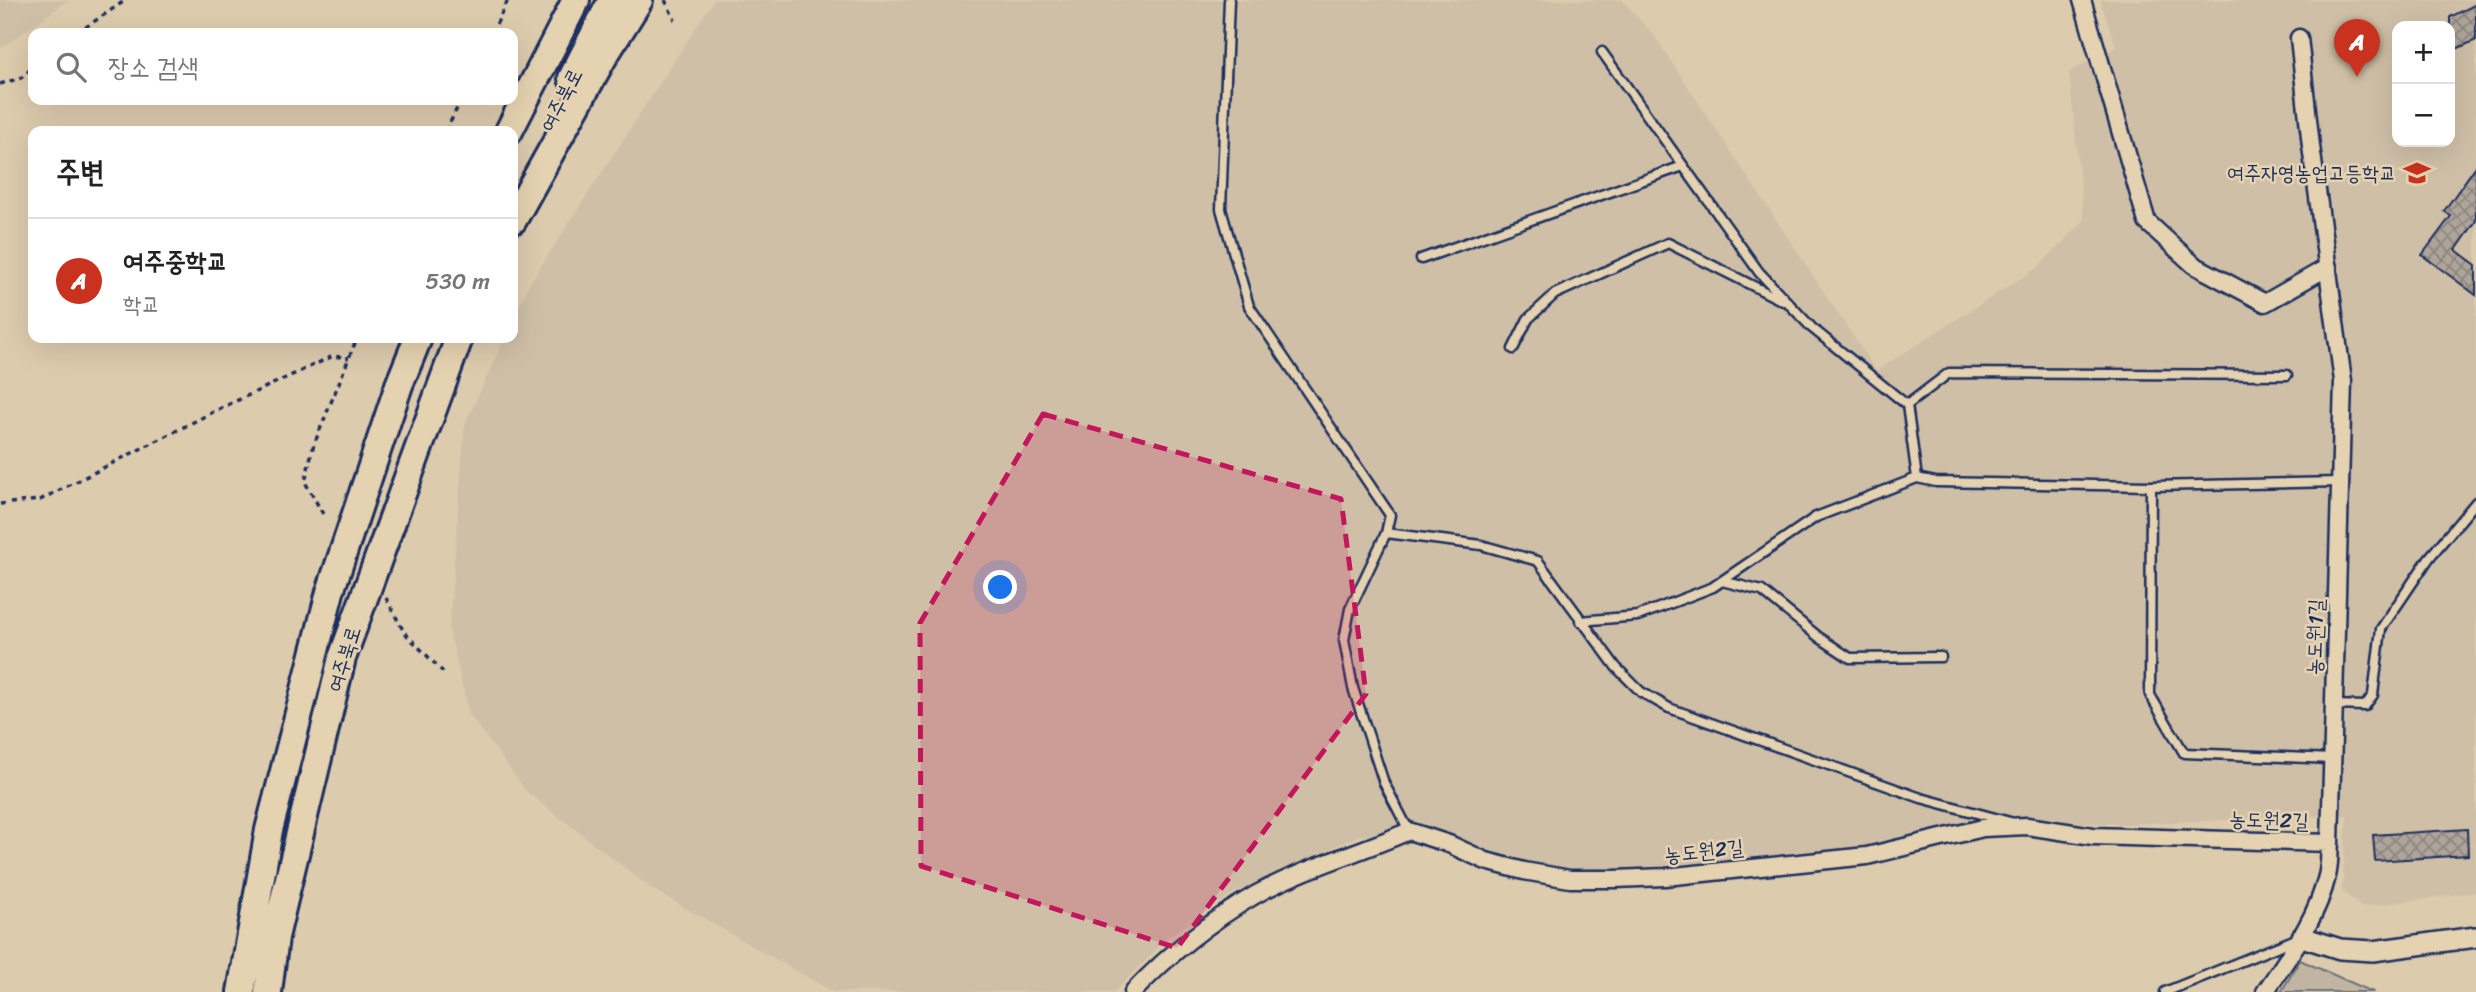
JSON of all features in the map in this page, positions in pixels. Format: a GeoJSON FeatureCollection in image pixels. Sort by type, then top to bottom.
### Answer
{"type":"FeatureCollection","features":[{"type":"Feature","properties":{"kind":"highway","name":"여주북로"},"geometry":{"type":"LineString","coordinates":[[512,126],[576,0]]}},
{"type":"Feature","properties":{"kind":"highway","name":"여주북로"},"geometry":{"type":"LineString","coordinates":[[518,191],[612,0]]}},
{"type":"Feature","properties":{"kind":"highway"},"geometry":{"type":"LineString","coordinates":[[518,211],[604,56],[639,0]]}},
{"type":"Feature","properties":{"kind":"highway","name":"여주북로"},"geometry":{"type":"LineString","coordinates":[[241,992],[269,830],[330,592],[399,385],[416,343]]}},
{"type":"Feature","properties":{"kind":"highway","name":"여주북로"},"geometry":{"type":"LineString","coordinates":[[268,992],[275,937],[342,657],[457,343]]}},
{"type":"Feature","properties":{"kind":"street"},"geometry":{"type":"LineString","coordinates":[[2082,0],[2147,222],[2194,265],[2265,303],[2328,267]]}},
{"type":"Feature","properties":{"kind":"street","name":"농도원1길"},"geometry":{"type":"LineString","coordinates":[[2265,992],[2302,937],[2328,875],[2333,759],[2343,381],[2299,38]]}},
{"type":"Feature","properties":{"kind":"street","name":"농도원2길"},"geometry":{"type":"LineString","coordinates":[[1409,831],[1449,844],[1486,861],[1570,879],[1665,877],[1867,856],[1983,828],[2027,826],[2093,836],[2330,843]]}},
{"type":"Feature","properties":{"kind":"street"},"geometry":{"type":"LineString","coordinates":[[1133,992],[1183,943],[1256,895],[1336,859],[1371,848],[1409,831]]}},
{"type":"Feature","properties":{"kind":"street"},"geometry":{"type":"LineString","coordinates":[[2302,937],[2340,949],[2373,951],[2476,937]]}},
{"type":"Feature","properties":{"kind":"lane"},"geometry":{"type":"LineString","coordinates":[[1229,0],[1221,209],[1249,306],[1390,515],[1385,533],[1350,609],[1344,640],[1353,688],[1384,783],[1409,831]]}},
{"type":"Feature","properties":{"kind":"lane"},"geometry":{"type":"LineString","coordinates":[[1602,52],[1759,272],[1812,328],[1907,405],[1917,478]]}},
{"type":"Feature","properties":{"kind":"lane"},"geometry":{"type":"LineString","coordinates":[[1421,259],[1683,166]]}},
{"type":"Feature","properties":{"kind":"lane"},"geometry":{"type":"LineString","coordinates":[[1513,349],[1528,319],[1555,293],[1668,243],[1789,304]]}},
{"type":"Feature","properties":{"kind":"lane"},"geometry":{"type":"LineString","coordinates":[[1907,405],[1949,373],[2287,375]]}},
{"type":"Feature","properties":{"kind":"lane"},"geometry":{"type":"LineString","coordinates":[[1580,621],[1638,616],[1713,587],[1816,517],[1917,478],[1936,482],[2151,486],[2340,482]]}},
{"type":"Feature","properties":{"kind":"lane"},"geometry":{"type":"LineString","coordinates":[[2151,486],[2150,695],[2184,753],[2333,759]]}},
{"type":"Feature","properties":{"kind":"lane"},"geometry":{"type":"LineString","coordinates":[[2334,705],[2365,705],[2373,695],[2381,629],[2429,558],[2476,502]]}},
{"type":"Feature","properties":{"kind":"lane"},"geometry":{"type":"LineString","coordinates":[[1385,533],[1481,545],[1538,562],[1616,667],[1641,692],[1669,708],[1921,798],[2027,826]]}},
{"type":"Feature","properties":{"kind":"lane"},"geometry":{"type":"LineString","coordinates":[[1722,581],[1762,591],[1819,638],[1850,658],[1941,657]]}},
{"type":"Feature","properties":{"kind":"lane"},"geometry":{"type":"LineString","coordinates":[[2165,992],[2302,937]]}},
{"type":"Feature","properties":{"kind":"path"},"geometry":{"type":"LineString","coordinates":[[85,28],[127,0]]}},
{"type":"Feature","properties":{"kind":"path"},"geometry":{"type":"LineString","coordinates":[[494,28],[508,0]]}},
{"type":"Feature","properties":{"kind":"path"},"geometry":{"type":"LineString","coordinates":[[665,0],[676,20]]}},
{"type":"Feature","properties":{"kind":"path"},"geometry":{"type":"LineString","coordinates":[[0,84],[21,78],[28,72]]}},
{"type":"Feature","properties":{"kind":"path"},"geometry":{"type":"LineString","coordinates":[[448,126],[459,105]]}},
{"type":"Feature","properties":{"kind":"path"},"geometry":{"type":"LineString","coordinates":[[323,514],[305,482],[313,447],[355,343]]}},
{"type":"Feature","properties":{"kind":"path"},"geometry":{"type":"LineString","coordinates":[[0,504],[40,500],[221,408],[333,356],[349,358]]}},
{"type":"Feature","properties":{"kind":"path"},"geometry":{"type":"LineString","coordinates":[[383,593],[404,632],[443,671]]}},
{"type":"Feature","properties":{"kind":"highlighted area"},"geometry":{"type":"Polygon","coordinates":[[[1043,414],[1341,499],[1366,694],[1177,948],[921,866],[920,623],[1043,414]]]}},
{"type":"Feature","properties":{"kind":"shaded area"},"geometry":{"type":"Polygon","coordinates":[[[0,0],[69,0],[28,28],[0,49],[0,0]]]}},
{"type":"Feature","properties":{"kind":"shaded area"},"geometry":{"type":"Polygon","coordinates":[[[714,0],[1622,0],[1653,34],[1876,371],[2037,268],[2084,221],[2069,72],[2116,47],[2100,0],[2476,0],[2476,892],[2361,907],[2342,891],[2347,815],[2127,824],[1970,820],[1863,849],[1614,870],[1548,866],[1463,846],[1360,835],[1234,893],[1171,935],[1114,992],[833,992],[652,889],[527,792],[469,714],[449,629],[465,424],[503,343],[518,343],[518,309],[528,286],[714,0]]]}},
{"type":"Feature","properties":{"kind":"shaded area"},"geometry":{"type":"Polygon","coordinates":[[[2300,960],[2368,990],[2374,992],[2281,992],[2300,960]]]}},
{"type":"Feature","properties":{"kind":"building"},"geometry":{"type":"Polygon","coordinates":[[[2476,4],[2476,40],[2455,50],[2455,21],[2450,21],[2450,17],[2476,4]]]}},
{"type":"Feature","properties":{"kind":"building"},"geometry":{"type":"Polygon","coordinates":[[[2476,166],[2476,221],[2456,250],[2476,265],[2476,295],[2422,255],[2451,216],[2444,211],[2476,166]]]}},
{"type":"Feature","properties":{"kind":"building"},"geometry":{"type":"Polygon","coordinates":[[[2467,829],[2468,855],[2375,861],[2373,835],[2467,829]]]}},
{"type":"Feature","properties":{"kind":"place","name":"여주중학교"},"geometry":{"type":"Point","coordinates":[2357,77]}},
{"type":"Feature","properties":{"kind":"place","name":"여주자영농업고등학교"},"geometry":{"type":"Point","coordinates":[2417,173]}}]}
